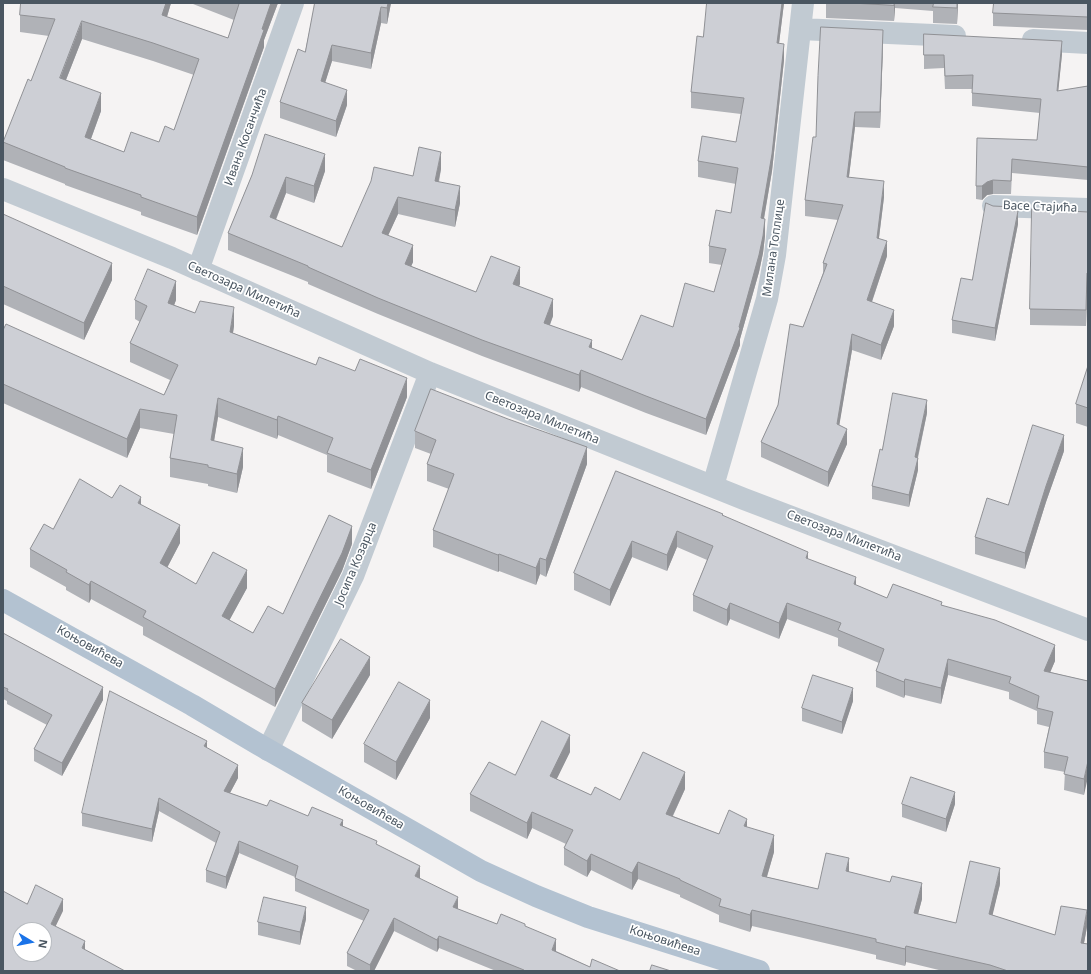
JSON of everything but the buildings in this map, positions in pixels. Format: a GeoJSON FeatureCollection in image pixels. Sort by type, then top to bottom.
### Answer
{"type":"FeatureCollection","features":[{"type":"Feature","properties":{"kind":"main road","name":"Коњовићева"},"geometry":{"type":"LineString","coordinates":[[3,600],[192,704],[268,750],[481,871],[536,896],[588,917],[759,971]]}},
{"type":"Feature","properties":{"kind":"street","name":"Ивана Косанчића"},"geometry":{"type":"LineString","coordinates":[[198,270],[293,3]]}},
{"type":"Feature","properties":{"kind":"street","name":"Милана Топлице"},"geometry":{"type":"LineString","coordinates":[[713,486],[767,299],[774,255],[803,3]]}},
{"type":"Feature","properties":{"kind":"street"},"geometry":{"type":"LineString","coordinates":[[800,29],[971,37]]}},
{"type":"Feature","properties":{"kind":"street"},"geometry":{"type":"LineString","coordinates":[[1010,39],[1088,43]]}},
{"type":"Feature","properties":{"kind":"street","name":"Светозара Милетића"},"geometry":{"type":"LineString","coordinates":[[3,189],[198,270],[430,373],[713,486],[1088,630]]}},
{"type":"Feature","properties":{"kind":"street","name":"Васе Стајића"},"geometry":{"type":"LineString","coordinates":[[993,206],[1088,209]]}},
{"type":"Feature","properties":{"kind":"street","name":"Јосипа Козарца"},"geometry":{"type":"LineString","coordinates":[[268,750],[353,576],[430,373]]}}]}
